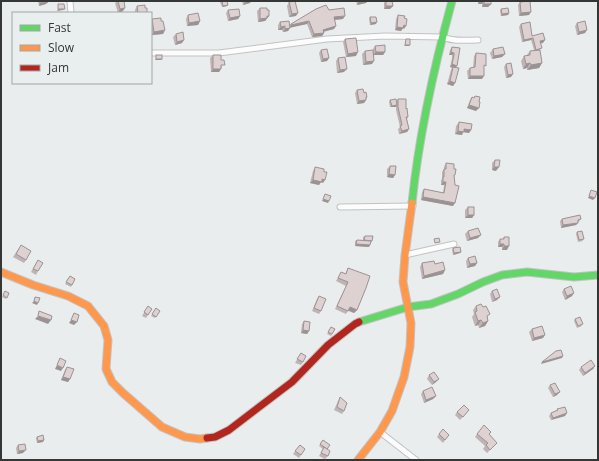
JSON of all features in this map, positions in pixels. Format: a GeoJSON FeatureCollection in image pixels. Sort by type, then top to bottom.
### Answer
{"type":"FeatureCollection","features":[{"type":"Feature","properties":{"kind":"street"},"geometry":{"type":"LineString","coordinates":[[70,1],[71,12]]}},
{"type":"Feature","properties":{"kind":"street"},"geometry":{"type":"LineString","coordinates":[[358,460],[380,432],[392,411],[404,377],[410,347],[411,323],[403,282],[405,255],[427,102],[452,1]]}},
{"type":"Feature","properties":{"kind":"street"},"geometry":{"type":"LineString","coordinates":[[152,53],[219,52],[327,39],[386,36],[442,37],[449,40],[461,41],[478,40]]}},
{"type":"Feature","properties":{"kind":"street"},"geometry":{"type":"LineString","coordinates":[[340,207],[413,206]]}},
{"type":"Feature","properties":{"kind":"street"},"geometry":{"type":"LineString","coordinates":[[405,255],[454,244]]}},
{"type":"Feature","properties":{"kind":"street"},"geometry":{"type":"LineString","coordinates":[[1,272],[68,296],[88,306],[104,326],[108,340],[106,369],[112,382],[162,427],[185,437],[200,439],[215,437],[229,430],[292,382],[328,345],[355,324],[364,320],[408,307],[431,304],[502,275],[527,272],[574,277],[598,275]]}},
{"type":"Feature","properties":{"kind":"street"},"geometry":{"type":"LineString","coordinates":[[380,432],[416,460]]}},
{"type":"Feature","properties":{"kind":"building"},"geometry":{"type":"Polygon","coordinates":[[[40,1],[48,1],[48,2],[40,3],[40,1]]]}},
{"type":"Feature","properties":{"kind":"building"},"geometry":{"type":"Polygon","coordinates":[[[118,1],[124,1],[125,8],[120,9],[118,1]]]}},
{"type":"Feature","properties":{"kind":"building"},"geometry":{"type":"Polygon","coordinates":[[[222,1],[227,1],[228,5],[223,6],[222,1]]]}},
{"type":"Feature","properties":{"kind":"building"},"geometry":{"type":"Polygon","coordinates":[[[295,1],[298,13],[292,14],[289,2],[295,1]]]}},
{"type":"Feature","properties":{"kind":"building"},"geometry":{"type":"Polygon","coordinates":[[[386,1],[392,1],[393,6],[386,6],[386,1]]]}},
{"type":"Feature","properties":{"kind":"building"},"geometry":{"type":"Polygon","coordinates":[[[484,1],[491,1],[491,4],[484,4],[484,1]]]}},
{"type":"Feature","properties":{"kind":"building"},"geometry":{"type":"Polygon","coordinates":[[[530,1],[531,12],[521,13],[520,2],[530,1]]]}},
{"type":"Feature","properties":{"kind":"building"},"geometry":{"type":"Polygon","coordinates":[[[58,4],[64,4],[65,9],[58,9],[58,4]]]}},
{"type":"Feature","properties":{"kind":"building"},"geometry":{"type":"Polygon","coordinates":[[[145,5],[147,12],[138,12],[137,6],[145,5]]]}},
{"type":"Feature","properties":{"kind":"building"},"geometry":{"type":"Polygon","coordinates":[[[326,5],[329,10],[344,8],[345,16],[334,17],[336,26],[323,30],[324,33],[314,34],[309,21],[291,25],[316,9],[326,5]]]}},
{"type":"Feature","properties":{"kind":"building"},"geometry":{"type":"Polygon","coordinates":[[[260,8],[267,8],[267,10],[269,10],[269,16],[267,16],[267,18],[260,19],[260,8]]]}},
{"type":"Feature","properties":{"kind":"building"},"geometry":{"type":"Polygon","coordinates":[[[508,8],[509,13],[502,14],[501,9],[508,8]]]}},
{"type":"Feature","properties":{"kind":"building"},"geometry":{"type":"Polygon","coordinates":[[[239,9],[240,16],[230,18],[228,10],[239,9]]]}},
{"type":"Feature","properties":{"kind":"building"},"geometry":{"type":"Polygon","coordinates":[[[198,13],[200,21],[189,23],[188,15],[198,13]]]}},
{"type":"Feature","properties":{"kind":"building"},"geometry":{"type":"Polygon","coordinates":[[[398,15],[405,16],[404,18],[407,19],[406,26],[404,25],[403,28],[397,27],[398,15]]]}},
{"type":"Feature","properties":{"kind":"building"},"geometry":{"type":"Polygon","coordinates":[[[370,17],[376,17],[377,22],[371,23],[370,17]]]}},
{"type":"Feature","properties":{"kind":"building"},"geometry":{"type":"Polygon","coordinates":[[[161,18],[165,30],[154,32],[152,19],[161,18]]]}},
{"type":"Feature","properties":{"kind":"building"},"geometry":{"type":"Polygon","coordinates":[[[289,21],[290,28],[285,29],[285,26],[281,27],[280,22],[289,21]]]}},
{"type":"Feature","properties":{"kind":"building"},"geometry":{"type":"Polygon","coordinates":[[[585,21],[587,30],[579,32],[577,23],[585,21]]]}},
{"type":"Feature","properties":{"kind":"building"},"geometry":{"type":"Polygon","coordinates":[[[530,22],[532,36],[543,33],[545,40],[540,41],[542,48],[536,50],[533,38],[524,40],[521,24],[530,22]]]}},
{"type":"Feature","properties":{"kind":"building"},"geometry":{"type":"Polygon","coordinates":[[[183,32],[184,40],[177,42],[176,34],[183,32]]]}},
{"type":"Feature","properties":{"kind":"building"},"geometry":{"type":"Polygon","coordinates":[[[356,38],[358,52],[348,54],[345,39],[356,38]]]}},
{"type":"Feature","properties":{"kind":"building"},"geometry":{"type":"Polygon","coordinates":[[[406,39],[410,39],[410,45],[405,45],[406,39]]]}},
{"type":"Feature","properties":{"kind":"building"},"geometry":{"type":"Polygon","coordinates":[[[385,45],[385,52],[376,52],[375,46],[385,45]]]}},
{"type":"Feature","properties":{"kind":"building"},"geometry":{"type":"Polygon","coordinates":[[[452,47],[460,48],[457,66],[452,64],[454,53],[451,52],[452,47]]]}},
{"type":"Feature","properties":{"kind":"building"},"geometry":{"type":"Polygon","coordinates":[[[503,47],[505,54],[494,56],[493,49],[503,47]]]}},
{"type":"Feature","properties":{"kind":"building"},"geometry":{"type":"Polygon","coordinates":[[[327,49],[329,58],[323,59],[321,50],[327,49]]]}},
{"type":"Feature","properties":{"kind":"building"},"geometry":{"type":"Polygon","coordinates":[[[373,50],[374,61],[366,62],[365,51],[373,50]]]}},
{"type":"Feature","properties":{"kind":"building"},"geometry":{"type":"Polygon","coordinates":[[[540,50],[542,63],[531,65],[530,63],[526,64],[524,56],[530,55],[530,51],[540,50]]]}},
{"type":"Feature","properties":{"kind":"building"},"geometry":{"type":"Polygon","coordinates":[[[476,53],[486,54],[484,76],[470,76],[470,68],[475,67],[476,53]]]}},
{"type":"Feature","properties":{"kind":"building"},"geometry":{"type":"Polygon","coordinates":[[[156,55],[162,55],[162,59],[156,59],[156,55]]]}},
{"type":"Feature","properties":{"kind":"building"},"geometry":{"type":"Polygon","coordinates":[[[213,55],[221,55],[221,60],[224,60],[225,65],[221,65],[221,69],[213,69],[213,55]]]}},
{"type":"Feature","properties":{"kind":"building"},"geometry":{"type":"Polygon","coordinates":[[[345,57],[347,69],[340,70],[338,58],[345,57]]]}},
{"type":"Feature","properties":{"kind":"building"},"geometry":{"type":"Polygon","coordinates":[[[511,63],[513,74],[508,75],[506,64],[511,63]]]}},
{"type":"Feature","properties":{"kind":"building"},"geometry":{"type":"Polygon","coordinates":[[[453,67],[459,68],[455,83],[450,81],[453,67]]]}},
{"type":"Feature","properties":{"kind":"building"},"geometry":{"type":"Polygon","coordinates":[[[363,89],[364,93],[366,92],[366,100],[359,101],[357,90],[363,89]]]}},
{"type":"Feature","properties":{"kind":"building"},"geometry":{"type":"Polygon","coordinates":[[[475,96],[480,97],[479,108],[469,105],[472,97],[474,98],[475,96]]]}},
{"type":"Feature","properties":{"kind":"building"},"geometry":{"type":"Polygon","coordinates":[[[396,99],[397,105],[392,106],[390,100],[396,99]]]}},
{"type":"Feature","properties":{"kind":"building"},"geometry":{"type":"Polygon","coordinates":[[[398,99],[406,99],[408,117],[406,117],[409,129],[402,131],[400,126],[402,125],[398,107],[398,99]]]}},
{"type":"Feature","properties":{"kind":"building"},"geometry":{"type":"Polygon","coordinates":[[[459,122],[472,124],[471,130],[464,129],[464,132],[458,131],[459,122]]]}},
{"type":"Feature","properties":{"kind":"building"},"geometry":{"type":"Polygon","coordinates":[[[495,160],[500,160],[499,167],[494,167],[495,160]]]}},
{"type":"Feature","properties":{"kind":"building"},"geometry":{"type":"Polygon","coordinates":[[[446,163],[454,164],[454,169],[456,169],[454,175],[455,185],[459,186],[455,203],[423,197],[424,189],[444,193],[446,182],[443,182],[443,177],[444,169],[446,169],[446,163]]]}},
{"type":"Feature","properties":{"kind":"building"},"geometry":{"type":"Polygon","coordinates":[[[390,166],[396,166],[395,175],[389,174],[390,166]]]}},
{"type":"Feature","properties":{"kind":"building"},"geometry":{"type":"Polygon","coordinates":[[[315,167],[324,169],[324,172],[327,172],[325,180],[322,179],[322,182],[313,180],[315,167]]]}},
{"type":"Feature","properties":{"kind":"building"},"geometry":{"type":"Polygon","coordinates":[[[591,190],[597,192],[595,198],[589,196],[591,190]]]}},
{"type":"Feature","properties":{"kind":"building"},"geometry":{"type":"Polygon","coordinates":[[[325,194],[331,196],[329,201],[323,199],[325,194]]]}},
{"type":"Feature","properties":{"kind":"building"},"geometry":{"type":"Polygon","coordinates":[[[468,207],[474,207],[474,215],[468,215],[468,207]]]}},
{"type":"Feature","properties":{"kind":"building"},"geometry":{"type":"Polygon","coordinates":[[[580,215],[581,219],[578,220],[578,223],[563,225],[562,219],[580,215]]]}},
{"type":"Feature","properties":{"kind":"building"},"geometry":{"type":"Polygon","coordinates":[[[478,228],[481,235],[470,238],[468,231],[478,228]]]}},
{"type":"Feature","properties":{"kind":"building"},"geometry":{"type":"Polygon","coordinates":[[[582,231],[584,239],[579,240],[577,232],[582,231]]]}},
{"type":"Feature","properties":{"kind":"building"},"geometry":{"type":"Polygon","coordinates":[[[365,236],[373,236],[372,241],[364,240],[365,236]]]}},
{"type":"Feature","properties":{"kind":"building"},"geometry":{"type":"Polygon","coordinates":[[[504,237],[509,237],[509,246],[500,244],[500,239],[504,239],[504,237]]]}},
{"type":"Feature","properties":{"kind":"building"},"geometry":{"type":"Polygon","coordinates":[[[439,238],[440,242],[435,243],[434,239],[439,238]]]}},
{"type":"Feature","properties":{"kind":"building"},"geometry":{"type":"Polygon","coordinates":[[[357,240],[371,241],[370,245],[356,244],[357,240]]]}},
{"type":"Feature","properties":{"kind":"building"},"geometry":{"type":"Polygon","coordinates":[[[21,245],[31,251],[26,260],[16,254],[21,245]]]}},
{"type":"Feature","properties":{"kind":"building"},"geometry":{"type":"Polygon","coordinates":[[[460,247],[461,252],[454,253],[453,248],[460,247]]]}},
{"type":"Feature","properties":{"kind":"building"},"geometry":{"type":"Polygon","coordinates":[[[475,256],[477,263],[470,264],[468,258],[475,256]]]}},
{"type":"Feature","properties":{"kind":"building"},"geometry":{"type":"Polygon","coordinates":[[[38,260],[43,263],[38,271],[33,269],[38,260]]]}},
{"type":"Feature","properties":{"kind":"building"},"geometry":{"type":"Polygon","coordinates":[[[434,261],[435,264],[443,262],[445,270],[424,276],[422,263],[434,261]]]}},
{"type":"Feature","properties":{"kind":"building"},"geometry":{"type":"Polygon","coordinates":[[[348,268],[370,276],[357,310],[350,307],[348,311],[337,306],[348,282],[338,278],[341,272],[346,274],[348,268]]]}},
{"type":"Feature","properties":{"kind":"building"},"geometry":{"type":"Polygon","coordinates":[[[70,276],[75,279],[72,285],[66,282],[70,276]]]}},
{"type":"Feature","properties":{"kind":"building"},"geometry":{"type":"Polygon","coordinates":[[[571,286],[574,293],[567,296],[564,289],[571,286]]]}},
{"type":"Feature","properties":{"kind":"building"},"geometry":{"type":"Polygon","coordinates":[[[497,289],[500,297],[495,299],[492,291],[497,289]]]}},
{"type":"Feature","properties":{"kind":"building"},"geometry":{"type":"Polygon","coordinates":[[[5,291],[9,293],[7,298],[3,295],[5,291]]]}},
{"type":"Feature","properties":{"kind":"building"},"geometry":{"type":"Polygon","coordinates":[[[319,296],[326,299],[321,311],[314,308],[319,296]]]}},
{"type":"Feature","properties":{"kind":"building"},"geometry":{"type":"Polygon","coordinates":[[[35,297],[40,298],[38,303],[34,301],[35,297]]]}},
{"type":"Feature","properties":{"kind":"building"},"geometry":{"type":"Polygon","coordinates":[[[481,304],[483,307],[486,306],[490,314],[487,316],[488,321],[483,323],[481,320],[478,321],[475,312],[477,311],[476,306],[481,304]]]}},
{"type":"Feature","properties":{"kind":"building"},"geometry":{"type":"Polygon","coordinates":[[[148,306],[152,309],[148,315],[144,312],[148,306]]]}},
{"type":"Feature","properties":{"kind":"building"},"geometry":{"type":"Polygon","coordinates":[[[156,308],[160,311],[156,317],[152,314],[156,308]]]}},
{"type":"Feature","properties":{"kind":"building"},"geometry":{"type":"Polygon","coordinates":[[[39,311],[52,316],[51,320],[38,316],[39,311]]]}},
{"type":"Feature","properties":{"kind":"building"},"geometry":{"type":"Polygon","coordinates":[[[74,313],[79,315],[77,322],[71,320],[74,313]]]}},
{"type":"Feature","properties":{"kind":"building"},"geometry":{"type":"Polygon","coordinates":[[[580,317],[583,324],[578,326],[575,319],[580,317]]]}},
{"type":"Feature","properties":{"kind":"building"},"geometry":{"type":"Polygon","coordinates":[[[304,321],[310,322],[309,331],[303,330],[304,321]]]}},
{"type":"Feature","properties":{"kind":"building"},"geometry":{"type":"Polygon","coordinates":[[[542,326],[545,335],[534,338],[532,329],[542,326]]]}},
{"type":"Feature","properties":{"kind":"building"},"geometry":{"type":"Polygon","coordinates":[[[331,327],[335,329],[332,334],[328,332],[331,327]]]}},
{"type":"Feature","properties":{"kind":"building"},"geometry":{"type":"Polygon","coordinates":[[[561,350],[563,356],[542,362],[556,351],[561,350]]]}},
{"type":"Feature","properties":{"kind":"building"},"geometry":{"type":"Polygon","coordinates":[[[301,353],[306,356],[303,362],[297,359],[301,353]]]}},
{"type":"Feature","properties":{"kind":"building"},"geometry":{"type":"Polygon","coordinates":[[[60,358],[66,361],[63,368],[57,365],[60,358]]]}},
{"type":"Feature","properties":{"kind":"building"},"geometry":{"type":"Polygon","coordinates":[[[591,360],[595,366],[585,373],[581,367],[591,360]]]}},
{"type":"Feature","properties":{"kind":"building"},"geometry":{"type":"Polygon","coordinates":[[[67,367],[74,369],[70,379],[63,377],[67,367]]]}},
{"type":"Feature","properties":{"kind":"building"},"geometry":{"type":"Polygon","coordinates":[[[434,372],[439,379],[434,382],[429,375],[434,372]]]}},
{"type":"Feature","properties":{"kind":"building"},"geometry":{"type":"Polygon","coordinates":[[[555,383],[560,392],[555,394],[550,385],[555,383]]]}},
{"type":"Feature","properties":{"kind":"building"},"geometry":{"type":"Polygon","coordinates":[[[432,387],[436,396],[426,400],[423,391],[432,387]]]}},
{"type":"Feature","properties":{"kind":"building"},"geometry":{"type":"Polygon","coordinates":[[[340,397],[347,403],[344,411],[337,407],[340,397]]]}},
{"type":"Feature","properties":{"kind":"building"},"geometry":{"type":"Polygon","coordinates":[[[464,405],[469,410],[463,417],[457,412],[464,405]]]}},
{"type":"Feature","properties":{"kind":"building"},"geometry":{"type":"Polygon","coordinates":[[[565,407],[567,413],[553,418],[551,413],[558,410],[557,409],[565,407]]]}},
{"type":"Feature","properties":{"kind":"building"},"geometry":{"type":"Polygon","coordinates":[[[484,425],[491,432],[489,434],[497,443],[490,450],[486,445],[488,443],[477,434],[484,425]]]}},
{"type":"Feature","properties":{"kind":"building"},"geometry":{"type":"Polygon","coordinates":[[[443,429],[449,435],[445,440],[439,434],[443,429]]]}},
{"type":"Feature","properties":{"kind":"building"},"geometry":{"type":"Polygon","coordinates":[[[43,435],[44,440],[38,441],[37,437],[43,435]]]}},
{"type":"Feature","properties":{"kind":"building"},"geometry":{"type":"Polygon","coordinates":[[[323,440],[330,445],[327,449],[320,444],[323,440]]]}},
{"type":"Feature","properties":{"kind":"building"},"geometry":{"type":"Polygon","coordinates":[[[25,444],[26,450],[19,451],[18,445],[25,444]]]}},
{"type":"Feature","properties":{"kind":"building"},"geometry":{"type":"Polygon","coordinates":[[[300,445],[305,449],[301,455],[295,451],[300,445]]]}},
{"type":"Feature","properties":{"kind":"building"},"geometry":{"type":"Polygon","coordinates":[[[324,447],[330,451],[328,456],[321,453],[324,447]]]}},
{"type":"Feature","properties":{"kind":"traffic: fast"},"geometry":{"type":"LineString","coordinates":[[412,203],[428,101],[452,1]]}},
{"type":"Feature","properties":{"kind":"traffic: fast"},"geometry":{"type":"LineString","coordinates":[[359,322],[408,307],[431,304],[502,275],[527,272],[574,277],[598,275]]}},
{"type":"Feature","properties":{"kind":"traffic: slow"},"geometry":{"type":"LineString","coordinates":[[358,460],[380,432],[392,411],[404,377],[410,347],[411,323],[403,282],[412,203]]}},
{"type":"Feature","properties":{"kind":"traffic: slow"},"geometry":{"type":"LineString","coordinates":[[1,272],[33,285],[68,296],[88,306],[104,326],[108,340],[106,369],[112,382],[162,427],[185,437],[200,439],[207,438]]}},
{"type":"Feature","properties":{"kind":"traffic: jam"},"geometry":{"type":"LineString","coordinates":[[207,438],[215,437],[229,430],[292,382],[328,345],[359,322]]}}]}
